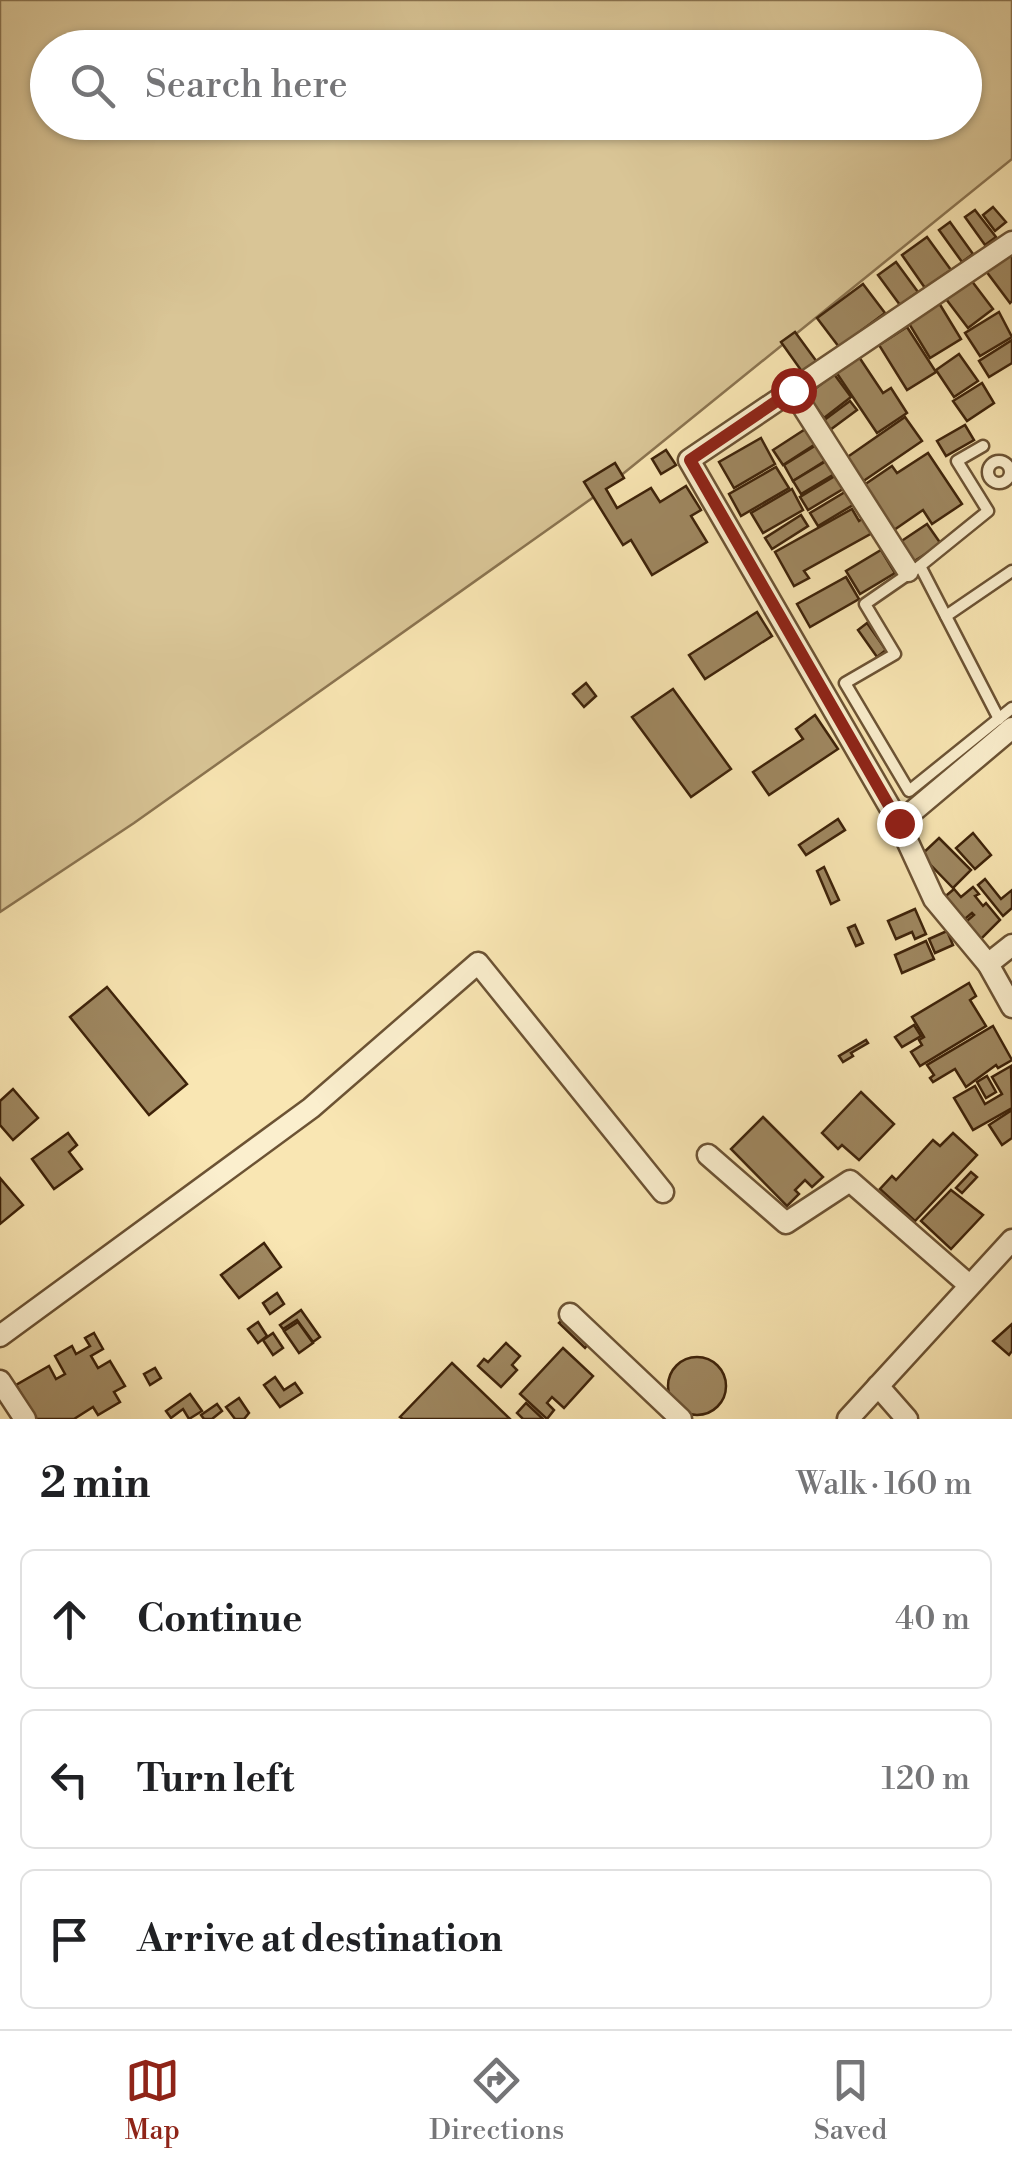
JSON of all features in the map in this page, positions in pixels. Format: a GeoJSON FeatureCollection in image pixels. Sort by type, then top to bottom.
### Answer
{"type":"FeatureCollection","features":[{"type":"Feature","properties":{"kind":"street"},"geometry":{"type":"LineString","coordinates":[[1012,242],[690,460],[899,823],[934,899],[988,964],[1012,1006]]}},
{"type":"Feature","properties":{"kind":"street"},"geometry":{"type":"LineString","coordinates":[[793,390],[914,568]]}},
{"type":"Feature","properties":{"kind":"street"},"geometry":{"type":"LineString","coordinates":[[899,823],[1005,723]]}},
{"type":"Feature","properties":{"kind":"street"},"geometry":{"type":"LineString","coordinates":[[988,964],[1012,945]]}},
{"type":"Feature","properties":{"kind":"street"},"geometry":{"type":"LineString","coordinates":[[0,1336],[312,1108],[478,963],[663,1192]]}},
{"type":"Feature","properties":{"kind":"street"},"geometry":{"type":"LineString","coordinates":[[708,1156],[786,1222],[850,1181],[969,1286]]}},
{"type":"Feature","properties":{"kind":"street"},"geometry":{"type":"LineString","coordinates":[[848,1419],[1012,1240]]}},
{"type":"Feature","properties":{"kind":"street"},"geometry":{"type":"LineString","coordinates":[[570,1314],[682,1419]]}},
{"type":"Feature","properties":{"kind":"street"},"geometry":{"type":"LineString","coordinates":[[0,1380],[24,1419]]}},
{"type":"Feature","properties":{"kind":"street"},"geometry":{"type":"LineString","coordinates":[[878,1386],[907,1419]]}},
{"type":"Feature","properties":{"kind":"lane"},"geometry":{"type":"LineString","coordinates":[[982,446],[957,462],[988,511],[865,604],[895,654],[845,683],[909,791],[1005,723],[1012,708]]}},
{"type":"Feature","properties":{"kind":"lane"},"geometry":{"type":"LineString","coordinates":[[1005,482],[1012,494]]}},
{"type":"Feature","properties":{"kind":"lane"},"geometry":{"type":"LineString","coordinates":[[914,568],[946,616],[1005,723]]}},
{"type":"Feature","properties":{"kind":"lane"},"geometry":{"type":"LineString","coordinates":[[946,616],[1012,571]]}},
{"type":"Feature","properties":{"kind":"shaded area"},"geometry":{"type":"Polygon","coordinates":[[[0,0],[1012,0],[1012,159],[598,494],[134,823],[0,912],[0,0]]]}},
{"type":"Feature","properties":{"kind":"building"},"geometry":{"type":"Polygon","coordinates":[[[993,207],[1006,222],[995,231],[983,215],[993,207]]]}},
{"type":"Feature","properties":{"kind":"building"},"geometry":{"type":"Polygon","coordinates":[[[975,210],[996,237],[985,245],[965,217],[975,210]]]}},
{"type":"Feature","properties":{"kind":"building"},"geometry":{"type":"Polygon","coordinates":[[[950,222],[973,254],[962,262],[939,230],[950,222]]]}},
{"type":"Feature","properties":{"kind":"building"},"geometry":{"type":"Polygon","coordinates":[[[927,237],[951,270],[925,288],[902,255],[927,237]]]}},
{"type":"Feature","properties":{"kind":"building"},"geometry":{"type":"Polygon","coordinates":[[[1012,245],[1012,301],[1010,303],[986,271],[1012,245]]]}},
{"type":"Feature","properties":{"kind":"building"},"geometry":{"type":"Polygon","coordinates":[[[896,262],[918,292],[900,305],[878,275],[896,262]]]}},
{"type":"Feature","properties":{"kind":"building"},"geometry":{"type":"Polygon","coordinates":[[[971,280],[993,309],[968,328],[946,299],[971,280]]]}},
{"type":"Feature","properties":{"kind":"building"},"geometry":{"type":"Polygon","coordinates":[[[863,284],[885,313],[839,347],[817,318],[863,284]]]}},
{"type":"Feature","properties":{"kind":"building"},"geometry":{"type":"Polygon","coordinates":[[[939,303],[961,339],[930,358],[908,322],[939,303]]]}},
{"type":"Feature","properties":{"kind":"building"},"geometry":{"type":"Polygon","coordinates":[[[999,312],[1012,337],[980,356],[965,333],[999,312]]]}},
{"type":"Feature","properties":{"kind":"building"},"geometry":{"type":"Polygon","coordinates":[[[907,327],[936,372],[907,390],[879,345],[907,327]]]}},
{"type":"Feature","properties":{"kind":"building"},"geometry":{"type":"Polygon","coordinates":[[[795,332],[817,362],[803,373],[781,342],[795,332]]]}},
{"type":"Feature","properties":{"kind":"building"},"geometry":{"type":"Polygon","coordinates":[[[1012,340],[1012,363],[989,377],[979,361],[1012,340]]]}},
{"type":"Feature","properties":{"kind":"building"},"geometry":{"type":"Polygon","coordinates":[[[959,354],[978,381],[954,397],[936,370],[959,354]]]}},
{"type":"Feature","properties":{"kind":"building"},"geometry":{"type":"Polygon","coordinates":[[[859,357],[883,393],[891,388],[907,413],[877,433],[836,372],[859,357]]]}},
{"type":"Feature","properties":{"kind":"building"},"geometry":{"type":"Polygon","coordinates":[[[834,374],[851,397],[824,418],[807,395],[834,374]]]}},
{"type":"Feature","properties":{"kind":"building"},"geometry":{"type":"Polygon","coordinates":[[[982,383],[994,403],[967,421],[953,401],[982,383]]]}},
{"type":"Feature","properties":{"kind":"building"},"geometry":{"type":"Polygon","coordinates":[[[850,401],[857,410],[830,430],[823,421],[850,401]]]}},
{"type":"Feature","properties":{"kind":"building"},"geometry":{"type":"Polygon","coordinates":[[[905,417],[922,441],[862,482],[846,458],[905,417]]]}},
{"type":"Feature","properties":{"kind":"building"},"geometry":{"type":"Polygon","coordinates":[[[965,425],[974,440],[946,456],[937,441],[965,425]]]}},
{"type":"Feature","properties":{"kind":"building"},"geometry":{"type":"Polygon","coordinates":[[[807,428],[817,443],[783,465],[773,450],[807,428]]]}},
{"type":"Feature","properties":{"kind":"building"},"geometry":{"type":"Polygon","coordinates":[[[761,438],[775,464],[734,488],[719,462],[761,438]]]}},
{"type":"Feature","properties":{"kind":"building"},"geometry":{"type":"Polygon","coordinates":[[[818,444],[828,459],[793,481],[784,465],[818,444]]]}},
{"type":"Feature","properties":{"kind":"building"},"geometry":{"type":"Polygon","coordinates":[[[666,450],[676,465],[661,474],[652,459],[666,450]]]}},
{"type":"Feature","properties":{"kind":"building"},"geometry":{"type":"Polygon","coordinates":[[[928,453],[962,504],[932,524],[923,510],[894,530],[864,485],[892,466],[897,473],[928,453]]]}},
{"type":"Feature","properties":{"kind":"building"},"geometry":{"type":"Polygon","coordinates":[[[828,460],[836,473],[801,494],[793,481],[828,460]]]}},
{"type":"Feature","properties":{"kind":"building"},"geometry":{"type":"Polygon","coordinates":[[[615,463],[624,478],[606,489],[617,508],[651,488],[660,502],[686,486],[701,510],[691,516],[707,542],[652,575],[631,540],[623,545],[584,482],[615,463]]]}},
{"type":"Feature","properties":{"kind":"building"},"geometry":{"type":"Polygon","coordinates":[[[776,467],[789,488],[741,516],[729,494],[776,467]]]}},
{"type":"Feature","properties":{"kind":"building"},"geometry":{"type":"Polygon","coordinates":[[[835,476],[843,489],[808,510],[800,497],[835,476]]]}},
{"type":"Feature","properties":{"kind":"building"},"geometry":{"type":"Polygon","coordinates":[[[792,489],[803,510],[763,533],[751,513],[792,489]]]}},
{"type":"Feature","properties":{"kind":"building"},"geometry":{"type":"Polygon","coordinates":[[[845,492],[853,505],[818,526],[810,513],[845,492]]]}},
{"type":"Feature","properties":{"kind":"building"},"geometry":{"type":"Polygon","coordinates":[[[852,509],[859,521],[865,517],[874,532],[804,571],[809,578],[794,586],[775,552],[852,509]]]}},
{"type":"Feature","properties":{"kind":"building"},"geometry":{"type":"Polygon","coordinates":[[[801,515],[808,526],[772,549],[765,538],[801,515]]]}},
{"type":"Feature","properties":{"kind":"building"},"geometry":{"type":"Polygon","coordinates":[[[927,524],[941,544],[913,562],[900,542],[927,524]]]}},
{"type":"Feature","properties":{"kind":"building"},"geometry":{"type":"Polygon","coordinates":[[[881,550],[895,573],[860,594],[846,571],[881,550]]]}},
{"type":"Feature","properties":{"kind":"building"},"geometry":{"type":"Polygon","coordinates":[[[846,577],[859,599],[810,627],[797,604],[846,577]]]}},
{"type":"Feature","properties":{"kind":"building"},"geometry":{"type":"Polygon","coordinates":[[[757,612],[772,636],[705,679],[689,655],[757,612]]]}},
{"type":"Feature","properties":{"kind":"building"},"geometry":{"type":"Polygon","coordinates":[[[867,623],[886,650],[877,657],[858,630],[867,623]]]}},
{"type":"Feature","properties":{"kind":"building"},"geometry":{"type":"Polygon","coordinates":[[[586,683],[596,696],[584,707],[573,694],[586,683]]]}},
{"type":"Feature","properties":{"kind":"building"},"geometry":{"type":"Polygon","coordinates":[[[673,689],[731,769],[691,797],[632,717],[673,689]]]}},
{"type":"Feature","properties":{"kind":"building"},"geometry":{"type":"Polygon","coordinates":[[[815,715],[838,749],[769,795],[753,772],[803,739],[796,729],[815,715]]]}},
{"type":"Feature","properties":{"kind":"building"},"geometry":{"type":"Polygon","coordinates":[[[838,819],[845,830],[806,855],[799,845],[838,819]]]}},
{"type":"Feature","properties":{"kind":"building"},"geometry":{"type":"Polygon","coordinates":[[[973,833],[991,855],[975,869],[956,848],[973,833]]]}},
{"type":"Feature","properties":{"kind":"building"},"geometry":{"type":"Polygon","coordinates":[[[939,838],[971,870],[953,888],[921,855],[939,838]]]}},
{"type":"Feature","properties":{"kind":"building"},"geometry":{"type":"Polygon","coordinates":[[[824,867],[839,900],[831,904],[817,871],[824,867]]]}},
{"type":"Feature","properties":{"kind":"building"},"geometry":{"type":"Polygon","coordinates":[[[985,879],[1001,899],[1012,890],[1012,908],[1003,916],[978,885],[985,879]]]}},
{"type":"Feature","properties":{"kind":"building"},"geometry":{"type":"Polygon","coordinates":[[[973,887],[983,906],[986,903],[1000,920],[977,943],[962,925],[974,915],[960,923],[941,900],[954,889],[961,897],[973,887]]]}},
{"type":"Feature","properties":{"kind":"building"},"geometry":{"type":"Polygon","coordinates":[[[915,909],[926,934],[915,939],[912,932],[896,939],[888,921],[915,909]]]}},
{"type":"Feature","properties":{"kind":"building"},"geometry":{"type":"Polygon","coordinates":[[[855,925],[863,943],[856,946],[848,928],[855,925]]]}},
{"type":"Feature","properties":{"kind":"building"},"geometry":{"type":"Polygon","coordinates":[[[947,931],[953,945],[935,953],[929,939],[947,931]]]}},
{"type":"Feature","properties":{"kind":"building"},"geometry":{"type":"Polygon","coordinates":[[[926,941],[934,959],[902,973],[895,955],[926,941]]]}},
{"type":"Feature","properties":{"kind":"building"},"geometry":{"type":"Polygon","coordinates":[[[969,983],[976,996],[970,1000],[986,1026],[920,1066],[911,1052],[922,1045],[919,1040],[924,1037],[912,1017],[969,983]]]}},
{"type":"Feature","properties":{"kind":"building"},"geometry":{"type":"Polygon","coordinates":[[[107,987],[187,1084],[149,1115],[70,1017],[107,987]]]}},
{"type":"Feature","properties":{"kind":"building"},"geometry":{"type":"Polygon","coordinates":[[[914,1025],[921,1036],[902,1047],[895,1037],[914,1025]]]}},
{"type":"Feature","properties":{"kind":"building"},"geometry":{"type":"Polygon","coordinates":[[[993,1026],[1012,1060],[998,1068],[996,1065],[966,1087],[955,1069],[933,1082],[930,1078],[934,1075],[927,1065],[993,1026]]]}},
{"type":"Feature","properties":{"kind":"building"},"geometry":{"type":"Polygon","coordinates":[[[866,1040],[868,1043],[843,1062],[839,1056],[866,1040]]]}},
{"type":"Feature","properties":{"kind":"building"},"geometry":{"type":"Polygon","coordinates":[[[1011,1066],[1012,1108],[973,1130],[954,1098],[975,1086],[985,1104],[1002,1094],[992,1077],[1011,1066]]]}},
{"type":"Feature","properties":{"kind":"building"},"geometry":{"type":"Polygon","coordinates":[[[987,1076],[996,1092],[986,1098],[977,1082],[987,1076]]]}},
{"type":"Feature","properties":{"kind":"building"},"geometry":{"type":"Polygon","coordinates":[[[13,1089],[38,1118],[13,1140],[0,1125],[0,1101],[13,1089]]]}},
{"type":"Feature","properties":{"kind":"building"},"geometry":{"type":"Polygon","coordinates":[[[861,1092],[894,1124],[859,1160],[842,1145],[838,1149],[822,1133],[861,1092]]]}},
{"type":"Feature","properties":{"kind":"building"},"geometry":{"type":"Polygon","coordinates":[[[1012,1110],[1012,1138],[1002,1145],[989,1125],[1012,1110]]]}},
{"type":"Feature","properties":{"kind":"building"},"geometry":{"type":"Polygon","coordinates":[[[763,1117],[823,1177],[812,1187],[805,1180],[795,1190],[799,1194],[787,1206],[731,1149],[763,1117]]]}},
{"type":"Feature","properties":{"kind":"building"},"geometry":{"type":"Polygon","coordinates":[[[68,1133],[77,1145],[69,1152],[82,1169],[54,1189],[32,1159],[68,1133]]]}},
{"type":"Feature","properties":{"kind":"building"},"geometry":{"type":"Polygon","coordinates":[[[953,1133],[977,1155],[915,1221],[880,1189],[892,1176],[896,1180],[933,1140],[940,1146],[953,1133]]]}},
{"type":"Feature","properties":{"kind":"building"},"geometry":{"type":"Polygon","coordinates":[[[971,1172],[977,1177],[962,1193],[956,1188],[971,1172]]]}},
{"type":"Feature","properties":{"kind":"building"},"geometry":{"type":"Polygon","coordinates":[[[0,1178],[23,1205],[0,1224],[0,1178]]]}},
{"type":"Feature","properties":{"kind":"building"},"geometry":{"type":"Polygon","coordinates":[[[951,1190],[983,1215],[951,1249],[921,1221],[951,1190]]]}},
{"type":"Feature","properties":{"kind":"building"},"geometry":{"type":"Polygon","coordinates":[[[264,1243],[281,1267],[239,1298],[221,1275],[264,1243]]]}},
{"type":"Feature","properties":{"kind":"building"},"geometry":{"type":"Polygon","coordinates":[[[277,1293],[284,1304],[270,1314],[263,1303],[277,1293]]]}},
{"type":"Feature","properties":{"kind":"building"},"geometry":{"type":"Polygon","coordinates":[[[301,1310],[320,1337],[313,1342],[297,1320],[283,1329],[280,1325],[301,1310]]]}},
{"type":"Feature","properties":{"kind":"building"},"geometry":{"type":"Polygon","coordinates":[[[563,1319],[589,1343],[585,1348],[559,1323],[563,1319]]]}},
{"type":"Feature","properties":{"kind":"building"},"geometry":{"type":"Polygon","coordinates":[[[258,1322],[267,1336],[258,1343],[248,1329],[258,1322]]]}},
{"type":"Feature","properties":{"kind":"building"},"geometry":{"type":"Polygon","coordinates":[[[298,1322],[313,1343],[299,1353],[284,1331],[298,1322]]]}},
{"type":"Feature","properties":{"kind":"building"},"geometry":{"type":"Polygon","coordinates":[[[1012,1324],[1012,1351],[1009,1355],[993,1341],[1012,1324]]]}},
{"type":"Feature","properties":{"kind":"building"},"geometry":{"type":"Polygon","coordinates":[[[94,1333],[103,1349],[91,1356],[98,1368],[110,1361],[125,1386],[114,1392],[120,1402],[98,1415],[93,1407],[74,1419],[36,1419],[16,1385],[49,1366],[56,1379],[65,1374],[55,1356],[72,1346],[76,1354],[90,1346],[85,1338],[94,1333]]]}},
{"type":"Feature","properties":{"kind":"building"},"geometry":{"type":"Polygon","coordinates":[[[273,1333],[283,1348],[273,1355],[263,1340],[273,1333]]]}},
{"type":"Feature","properties":{"kind":"building"},"geometry":{"type":"Polygon","coordinates":[[[506,1343],[520,1356],[512,1365],[517,1370],[501,1387],[478,1366],[484,1359],[488,1362],[506,1343]]]}},
{"type":"Feature","properties":{"kind":"building"},"geometry":{"type":"Polygon","coordinates":[[[563,1348],[593,1376],[564,1408],[552,1397],[547,1403],[554,1410],[547,1419],[520,1394],[563,1348]]]}},
{"type":"Feature","properties":{"kind":"building"},"geometry":{"type":"Polygon","coordinates":[[[697,1357],[718,1365],[726,1386],[718,1407],[697,1415],[676,1407],[668,1386],[676,1365],[697,1357]]]}},
{"type":"Feature","properties":{"kind":"building"},"geometry":{"type":"Polygon","coordinates":[[[452,1363],[510,1419],[400,1417],[452,1363]]]}},
{"type":"Feature","properties":{"kind":"building"},"geometry":{"type":"Polygon","coordinates":[[[155,1368],[161,1378],[150,1385],[144,1374],[155,1368]]]}},
{"type":"Feature","properties":{"kind":"building"},"geometry":{"type":"Polygon","coordinates":[[[275,1377],[284,1390],[295,1383],[302,1393],[280,1407],[264,1385],[275,1377]]]}},
{"type":"Feature","properties":{"kind":"building"},"geometry":{"type":"Polygon","coordinates":[[[190,1394],[202,1411],[189,1419],[183,1409],[171,1418],[166,1411],[190,1394]]]}},
{"type":"Feature","properties":{"kind":"building"},"geometry":{"type":"Polygon","coordinates":[[[239,1398],[249,1413],[244,1419],[235,1419],[226,1407],[239,1398]]]}},
{"type":"Feature","properties":{"kind":"building"},"geometry":{"type":"Polygon","coordinates":[[[526,1403],[543,1419],[523,1419],[517,1413],[526,1403]]]}},
{"type":"Feature","properties":{"kind":"building"},"geometry":{"type":"Polygon","coordinates":[[[217,1404],[222,1411],[212,1419],[204,1419],[201,1415],[217,1404]]]}},
{"type":"Feature","properties":{"kind":"route"},"geometry":{"type":"LineString","coordinates":[[793,390],[690,460],[899,823]]}}]}
